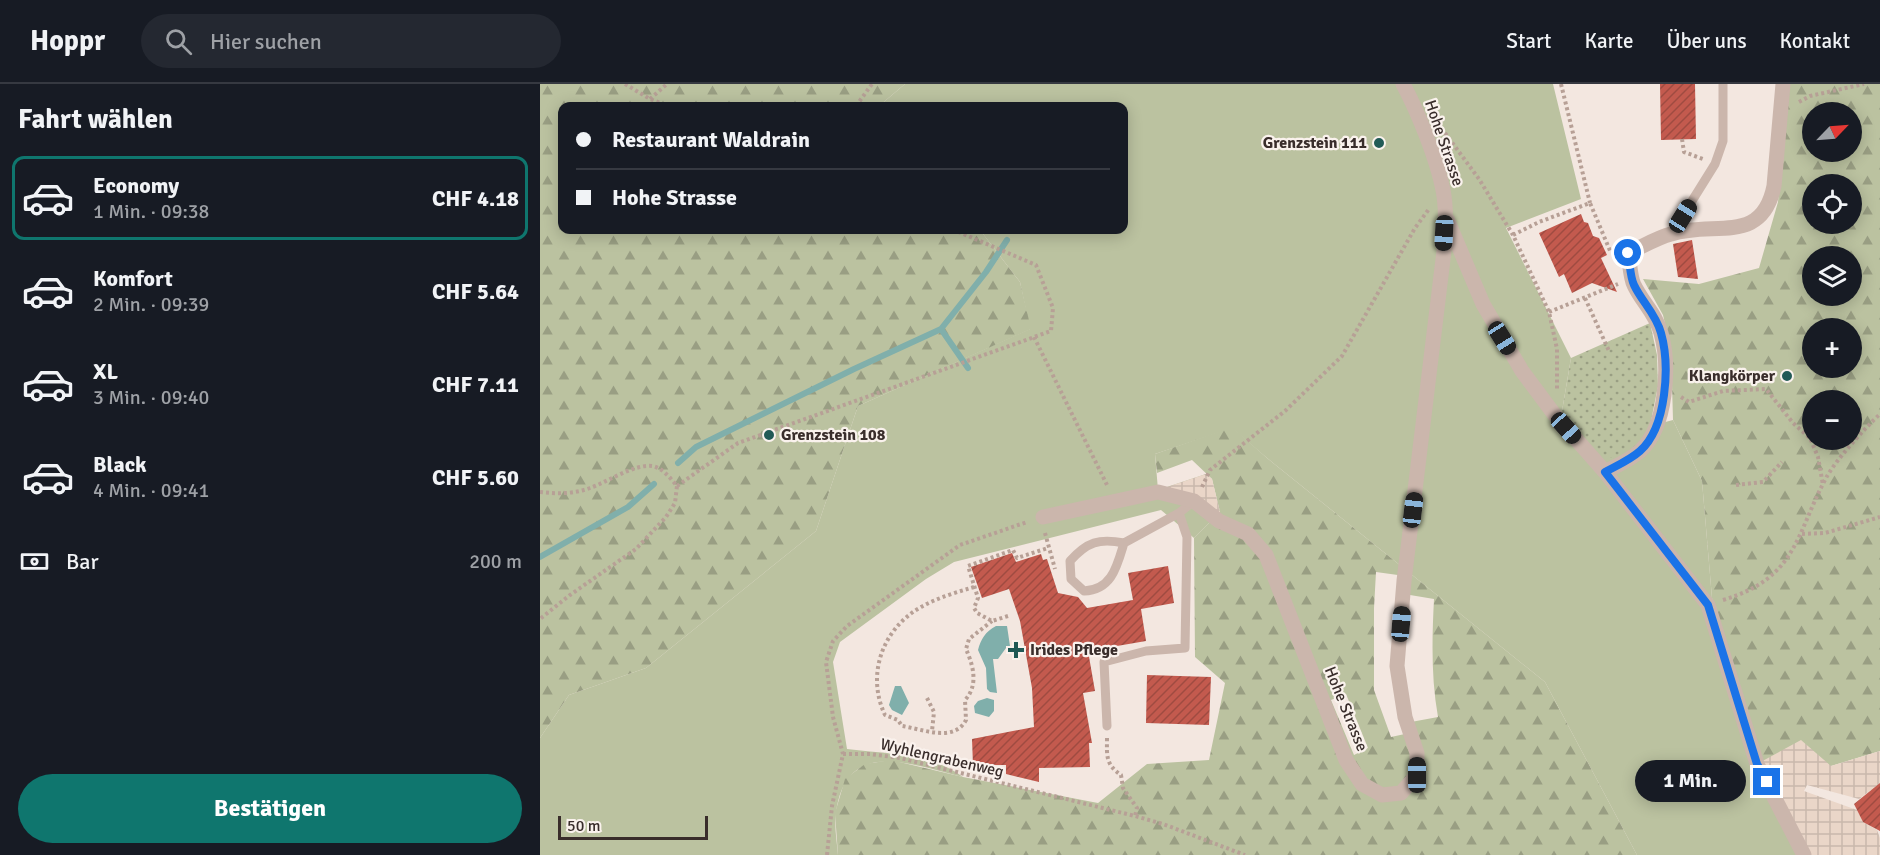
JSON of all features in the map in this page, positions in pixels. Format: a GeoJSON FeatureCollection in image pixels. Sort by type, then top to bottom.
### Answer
{"type":"FeatureCollection","features":[{"type":"Feature","properties":{"kind":"street","name":"Hohe Strasse"},"geometry":{"type":"LineString","coordinates":[[1043,517],[1158,492],[1194,501],[1218,521],[1248,534],[1266,555],[1346,759],[1362,784],[1382,795],[1401,793],[1417,775],[1417,753],[1405,717],[1397,666],[1404,581],[1444,251],[1445,215],[1443,190],[1426,138],[1403,84]]}},
{"type":"Feature","properties":{"kind":"street"},"geometry":{"type":"LineString","coordinates":[[1605,472],[1641,450],[1651,438],[1658,419],[1666,370],[1661,333],[1650,308],[1633,284],[1628,253],[1672,233],[1745,225],[1765,212],[1771,202],[1774,186],[1783,84]]}},
{"type":"Feature","properties":{"kind":"street","name":"Hohe Strasse"},"geometry":{"type":"LineString","coordinates":[[1445,215],[1483,304],[1522,371],[1554,414],[1605,472],[1708,605],[1757,764],[1804,855]]}},
{"type":"Feature","properties":{"kind":"lane"},"geometry":{"type":"LineString","coordinates":[[1672,233],[1714,164],[1723,141],[1723,84]]}},
{"type":"Feature","properties":{"kind":"lane"},"geometry":{"type":"LineString","coordinates":[[1124,543],[1113,573],[1107,582],[1095,591],[1084,591],[1071,579],[1070,561],[1081,549],[1095,542],[1124,543],[1179,513],[1194,501]]}},
{"type":"Feature","properties":{"kind":"lane"},"geometry":{"type":"LineString","coordinates":[[1107,726],[1104,662],[1146,651],[1185,648],[1187,537],[1179,513]]}},
{"type":"Feature","properties":{"kind":"path"},"geometry":{"type":"LineString","coordinates":[[625,84],[658,102]]}},
{"type":"Feature","properties":{"kind":"path"},"geometry":{"type":"LineString","coordinates":[[650,99],[667,84]]}},
{"type":"Feature","properties":{"kind":"path"},"geometry":{"type":"LineString","coordinates":[[859,102],[872,84]]}},
{"type":"Feature","properties":{"kind":"path"},"geometry":{"type":"LineString","coordinates":[[1561,84],[1590,203],[1615,262]]}},
{"type":"Feature","properties":{"kind":"path"},"geometry":{"type":"LineString","coordinates":[[1780,112],[1810,96],[1864,84]]}},
{"type":"Feature","properties":{"kind":"path"},"geometry":{"type":"LineString","coordinates":[[1441,127],[1479,179],[1513,235],[1549,312],[1557,349],[1557,395],[1554,414]]}},
{"type":"Feature","properties":{"kind":"path"},"geometry":{"type":"LineString","coordinates":[[1682,139],[1684,152],[1714,164]]}},
{"type":"Feature","properties":{"kind":"path"},"geometry":{"type":"LineString","coordinates":[[1194,501],[1210,470],[1285,411],[1342,356],[1415,228],[1443,190]]}},
{"type":"Feature","properties":{"kind":"path"},"geometry":{"type":"LineString","coordinates":[[1513,235],[1539,222],[1590,203]]}},
{"type":"Feature","properties":{"kind":"path"},"geometry":{"type":"LineString","coordinates":[[677,486],[738,444],[1051,331],[1053,309],[1036,265],[963,234]]}},
{"type":"Feature","properties":{"kind":"path"},"geometry":{"type":"LineString","coordinates":[[1549,312],[1632,278]]}},
{"type":"Feature","properties":{"kind":"path"},"geometry":{"type":"LineString","coordinates":[[1585,298],[1609,351]]}},
{"type":"Feature","properties":{"kind":"path"},"geometry":{"type":"LineString","coordinates":[[1034,337],[1116,502]]}},
{"type":"Feature","properties":{"kind":"path"},"geometry":{"type":"LineString","coordinates":[[1664,388],[1689,402],[1723,391],[1766,389],[1793,423],[1810,438],[1818,457],[1823,486]]}},
{"type":"Feature","properties":{"kind":"path"},"geometry":{"type":"LineString","coordinates":[[1708,605],[1745,594],[1776,572],[1791,555],[1827,477],[1880,414]]}},
{"type":"Feature","properties":{"kind":"path"},"geometry":{"type":"LineString","coordinates":[[1736,485],[1763,482],[1782,462]]}},
{"type":"Feature","properties":{"kind":"path"},"geometry":{"type":"LineString","coordinates":[[540,492],[562,494],[588,489],[634,469],[652,466],[667,474],[677,486],[675,502],[666,517],[636,549],[540,619]]}},
{"type":"Feature","properties":{"kind":"path"},"geometry":{"type":"LineString","coordinates":[[1802,534],[1825,533],[1880,516]]}},
{"type":"Feature","properties":{"kind":"path"},"geometry":{"type":"LineString","coordinates":[[827,855],[832,806],[843,754],[833,717],[826,662],[832,641],[847,626],[960,545],[984,535],[1043,517],[1052,558]]}},
{"type":"Feature","properties":{"kind":"path"},"geometry":{"type":"LineString","coordinates":[[992,621],[977,614],[974,608],[978,598],[968,566],[1013,550],[1017,558],[1048,548]]}},
{"type":"Feature","properties":{"kind":"path"},"geometry":{"type":"LineString","coordinates":[[974,587],[922,607],[904,619],[886,642],[878,661],[876,680],[878,702],[885,715],[898,720],[902,726],[949,734],[958,731],[966,720],[965,700],[971,694],[973,667],[966,649],[969,639],[992,621],[1008,616]]}},
{"type":"Feature","properties":{"kind":"path"},"geometry":{"type":"LineString","coordinates":[[927,699],[934,708],[932,731]]}},
{"type":"Feature","properties":{"kind":"path"},"geometry":{"type":"LineString","coordinates":[[1107,726],[1107,758],[1112,769],[1121,775],[1123,789],[1137,808],[1135,816]]}},
{"type":"Feature","properties":{"kind":"path","name":"Wyhlengrabenweg"},"geometry":{"type":"LineString","coordinates":[[843,754],[870,754],[900,759],[1135,816],[1163,824],[1245,855]]}},
{"type":"Feature","properties":{"kind":"green space"},"geometry":{"type":"Polygon","coordinates":[[[540,84],[905,84],[884,102],[558,102],[558,234],[983,234],[1020,282],[1031,329],[858,406],[816,531],[646,668],[569,695],[540,738],[540,84]]]}},
{"type":"Feature","properties":{"kind":"green space"},"geometry":{"type":"Polygon","coordinates":[[[905,84],[1553,84],[1581,199],[1506,228],[1571,358],[1562,411],[1650,426],[1673,420],[1702,481],[1712,598],[1804,855],[1637,855],[1545,682],[1232,428],[1155,454],[1158,490],[1206,474],[1220,512],[1194,538],[1161,510],[954,562],[926,579],[840,642],[833,662],[847,749],[923,759],[937,763],[963,777],[903,763],[884,762],[867,765],[853,773],[842,789],[836,813],[838,855],[540,855],[540,738],[569,695],[646,668],[816,531],[858,406],[1030,329],[1020,282],[983,234],[1128,234],[1128,102],[884,102],[905,84]]]}},
{"type":"Feature","properties":{"kind":"green space"},"geometry":{"type":"Polygon","coordinates":[[[1788,84],[1880,84],[1880,751],[1831,766],[1757,764],[1712,598],[1702,481],[1673,420],[1671,350],[1663,315],[1643,279],[1699,284],[1759,268],[1778,202],[1788,84]]]}},
{"type":"Feature","properties":{"kind":"green space"},"geometry":{"type":"Polygon","coordinates":[[[1650,323],[1657,355],[1658,386],[1650,426],[1635,446],[1616,458],[1600,458],[1562,411],[1571,358],[1650,323]]]}},
{"type":"Feature","properties":{"kind":"green space"},"geometry":{"type":"Polygon","coordinates":[[[1232,427],[1267,458],[1545,682],[1637,855],[838,855],[835,813],[845,779],[865,764],[891,760],[963,777],[1098,803],[1147,764],[1209,760],[1225,683],[1195,657],[1194,538],[1220,512],[1212,479],[1192,460],[1157,473],[1155,454],[1232,427]],[[1376,572],[1374,690],[1391,737],[1414,732],[1411,722],[1438,717],[1434,688],[1434,599],[1404,594],[1405,576],[1376,572]],[[1346,694],[1331,700],[1354,755],[1368,748],[1346,694]]]}},
{"type":"Feature","properties":{"kind":"shaded area"},"geometry":{"type":"Polygon","coordinates":[[[1206,474],[1212,479],[1220,512],[1215,517],[1158,490],[1206,474]]]}},
{"type":"Feature","properties":{"kind":"shaded area"},"geometry":{"type":"Polygon","coordinates":[[[1801,740],[1831,766],[1880,751],[1880,790],[1871,790],[1859,799],[1807,785],[1804,791],[1857,810],[1863,822],[1877,830],[1880,838],[1880,855],[1804,855],[1757,764],[1801,740]]]}},
{"type":"Feature","properties":{"kind":"water"},"geometry":{"type":"Polygon","coordinates":[[[996,626],[1007,626],[1010,646],[998,659],[993,659],[997,693],[987,689],[986,668],[978,650],[984,636],[996,626]]]}},
{"type":"Feature","properties":{"kind":"water"},"geometry":{"type":"Polygon","coordinates":[[[895,686],[901,686],[909,703],[902,715],[892,710],[889,705],[895,686]]]}},
{"type":"Feature","properties":{"kind":"water"},"geometry":{"type":"Polygon","coordinates":[[[987,698],[994,700],[994,711],[989,717],[975,713],[974,706],[978,701],[987,698]]]}},
{"type":"Feature","properties":{"kind":"building"},"geometry":{"type":"Polygon","coordinates":[[[1660,84],[1695,84],[1696,139],[1661,140],[1660,84]]]}},
{"type":"Feature","properties":{"kind":"building"},"geometry":{"type":"Polygon","coordinates":[[[1581,214],[1584,222],[1588,223],[1593,236],[1599,238],[1607,255],[1601,258],[1617,292],[1592,283],[1572,293],[1564,274],[1559,277],[1539,233],[1581,214]]]}},
{"type":"Feature","properties":{"kind":"building"},"geometry":{"type":"Polygon","coordinates":[[[1692,240],[1698,279],[1678,277],[1673,244],[1692,240]]]}},
{"type":"Feature","properties":{"kind":"building"},"geometry":{"type":"Polygon","coordinates":[[[1012,553],[1016,562],[1041,554],[1043,560],[1047,559],[1058,593],[1078,597],[1087,608],[1133,600],[1128,573],[1168,566],[1174,603],[1141,609],[1146,641],[1088,651],[1095,691],[1083,693],[1092,743],[1089,743],[1090,767],[1039,768],[1039,782],[1006,774],[1006,765],[973,765],[972,739],[1034,727],[1032,688],[1020,621],[1009,589],[982,598],[971,567],[1012,553]]]}},
{"type":"Feature","properties":{"kind":"building"},"geometry":{"type":"Polygon","coordinates":[[[1147,675],[1211,677],[1209,725],[1146,723],[1147,675]]]}},
{"type":"Feature","properties":{"kind":"building"},"geometry":{"type":"Polygon","coordinates":[[[1880,783],[1880,831],[1863,822],[1854,804],[1880,783]]]}},
{"type":"Feature","properties":{"kind":"waterway"},"geometry":{"type":"LineString","coordinates":[[678,463],[696,447],[941,329],[986,272],[1007,240]]}},
{"type":"Feature","properties":{"kind":"waterway"},"geometry":{"type":"LineString","coordinates":[[941,329],[968,368]]}},
{"type":"Feature","properties":{"kind":"waterway"},"geometry":{"type":"LineString","coordinates":[[540,557],[628,507],[654,484]]}},
{"type":"Feature","properties":{"kind":"place","name":"Grenzstein 111"},"geometry":{"type":"Point","coordinates":[1379,143]}},
{"type":"Feature","properties":{"kind":"place","name":"Klangkörper"},"geometry":{"type":"Point","coordinates":[1787,376]}},
{"type":"Feature","properties":{"kind":"place","name":"Grenzstein 108"},"geometry":{"type":"Point","coordinates":[769,435]}},
{"type":"Feature","properties":{"kind":"place","name":"Irides Pflege"},"geometry":{"type":"Point","coordinates":[1016,650]}},
{"type":"Feature","properties":{"kind":"route"},"geometry":{"type":"LineString","coordinates":[[1628,253],[1633,284],[1650,308],[1661,333],[1666,370],[1664,400],[1651,438],[1629,459],[1605,472],[1708,605],[1757,764],[1767,782]]}}]}
